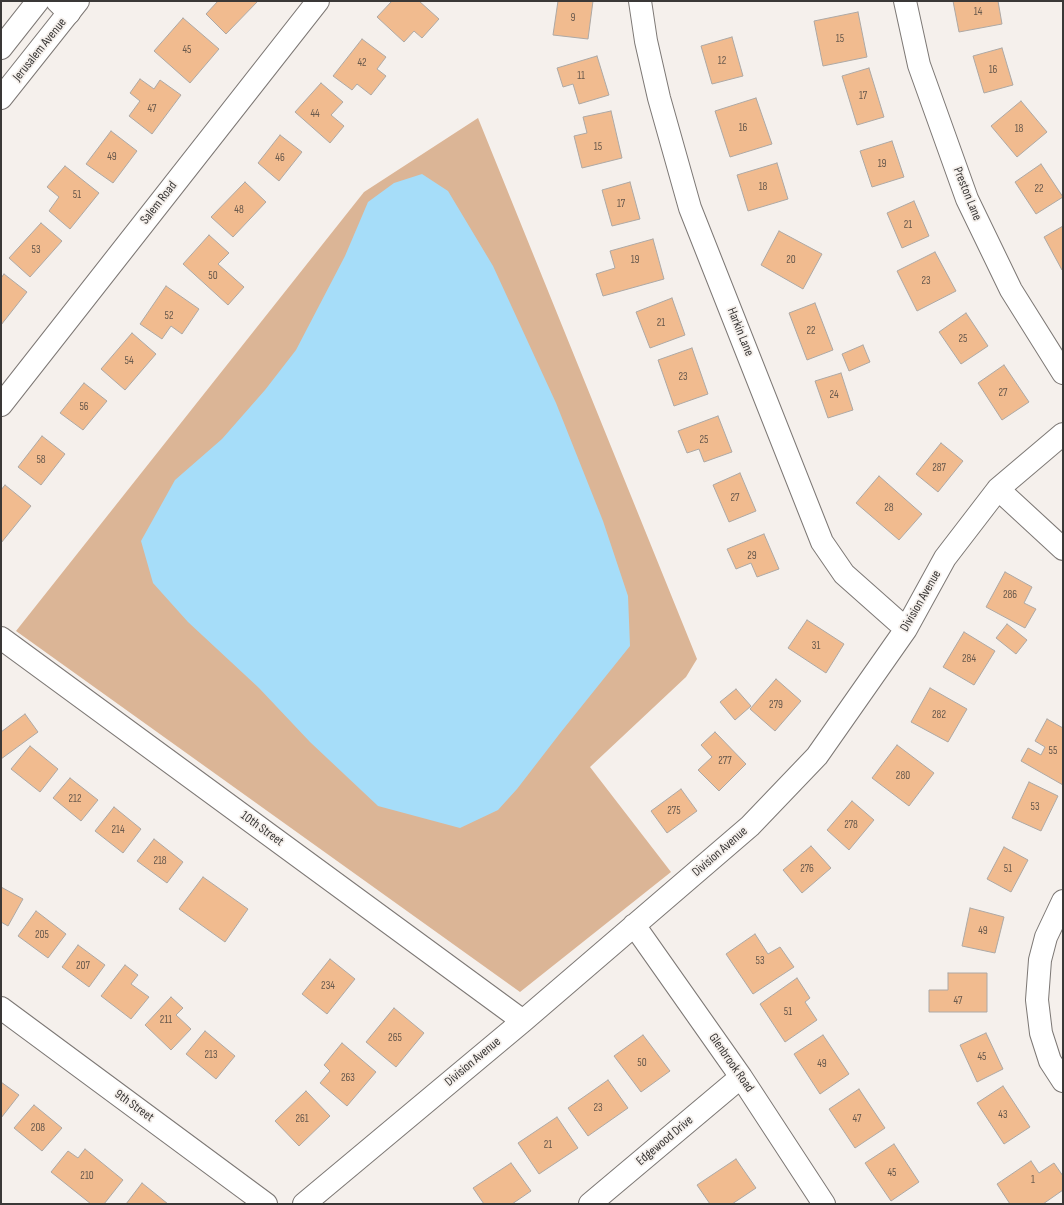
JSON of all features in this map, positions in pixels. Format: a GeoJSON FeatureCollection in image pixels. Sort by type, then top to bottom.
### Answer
{"type":"FeatureCollection","features":[{"type":"Feature","properties":{"kind":"street"},"geometry":{"type":"LineString","coordinates":[[1,48],[38,1]]}},
{"type":"Feature","properties":{"kind":"street","name":"Salem Road"},"geometry":{"type":"LineString","coordinates":[[1,405],[318,1]]}},
{"type":"Feature","properties":{"kind":"street","name":"Harkin Lane"},"geometry":{"type":"LineString","coordinates":[[640,1],[646,41],[659,98],[690,208],[822,542],[844,574],[906,629]]}},
{"type":"Feature","properties":{"kind":"street","name":"Preston Lane"},"geometry":{"type":"LineString","coordinates":[[905,1],[919,65],[967,199],[1011,290],[1063,373]]}},
{"type":"Feature","properties":{"kind":"street","name":"Jerusalem Avenue"},"geometry":{"type":"LineString","coordinates":[[1,98],[68,5]]}},
{"type":"Feature","properties":{"kind":"street","name":"Division Avenue"},"geometry":{"type":"LineString","coordinates":[[304,1204],[522,1021],[750,826],[817,756],[906,629],[945,558],[998,489],[1063,434]]}},
{"type":"Feature","properties":{"kind":"street"},"geometry":{"type":"LineString","coordinates":[[998,489],[1063,550]]}},
{"type":"Feature","properties":{"kind":"street","name":"10th Street"},"geometry":{"type":"LineString","coordinates":[[1,638],[522,1021]]}},
{"type":"Feature","properties":{"kind":"street"},"geometry":{"type":"LineString","coordinates":[[1063,901],[1046,937],[1042,952],[1037,1000],[1041,1033],[1050,1061],[1063,1080]]}},
{"type":"Feature","properties":{"kind":"street","name":"Glenbrook Road"},"geometry":{"type":"LineString","coordinates":[[634,925],[741,1077],[824,1204]]}},
{"type":"Feature","properties":{"kind":"street","name":"9th Street"},"geometry":{"type":"LineString","coordinates":[[1,1008],[266,1204]]}},
{"type":"Feature","properties":{"kind":"street","name":"Edgewood Drive"},"geometry":{"type":"LineString","coordinates":[[590,1204],[741,1077]]}},
{"type":"Feature","properties":{"kind":"shaded area"},"geometry":{"type":"Polygon","coordinates":[[[478,118],[697,659],[686,677],[590,767],[671,872],[520,992],[16,631],[364,192],[478,118]]]}},
{"type":"Feature","properties":{"kind":"water"},"geometry":{"type":"Polygon","coordinates":[[[422,174],[448,191],[493,266],[556,403],[603,521],[628,596],[630,646],[517,789],[498,810],[460,828],[378,806],[310,742],[259,688],[188,622],[153,583],[141,541],[175,480],[222,439],[265,390],[296,350],[345,256],[368,202],[394,183],[422,174]]]}},
{"type":"Feature","properties":{"kind":"building"},"geometry":{"type":"Polygon","coordinates":[[[218,1],[258,1],[226,34],[206,14],[218,1]]]}},
{"type":"Feature","properties":{"kind":"building"},"geometry":{"type":"Polygon","coordinates":[[[392,1],[419,1],[439,19],[422,38],[414,31],[404,42],[377,17],[392,1]]]}},
{"type":"Feature","properties":{"kind":"building"},"geometry":{"type":"Polygon","coordinates":[[[558,1],[593,1],[588,39],[553,35],[558,1]]]}},
{"type":"Feature","properties":{"kind":"building"},"geometry":{"type":"Polygon","coordinates":[[[953,1],[998,1],[1002,24],[959,32],[953,1]]]}},
{"type":"Feature","properties":{"kind":"building"},"geometry":{"type":"Polygon","coordinates":[[[858,12],[867,57],[823,66],[814,21],[858,12]]]}},
{"type":"Feature","properties":{"kind":"building"},"geometry":{"type":"Polygon","coordinates":[[[183,18],[219,49],[190,83],[154,51],[183,18]]]}},
{"type":"Feature","properties":{"kind":"building"},"geometry":{"type":"Polygon","coordinates":[[[732,37],[743,76],[712,84],[701,46],[732,37]]]}},
{"type":"Feature","properties":{"kind":"building"},"geometry":{"type":"Polygon","coordinates":[[[362,39],[386,57],[377,69],[386,76],[371,95],[357,84],[352,90],[333,76],[362,39]]]}},
{"type":"Feature","properties":{"kind":"building"},"geometry":{"type":"Polygon","coordinates":[[[1002,48],[1013,85],[984,93],[973,56],[1002,48]]]}},
{"type":"Feature","properties":{"kind":"building"},"geometry":{"type":"Polygon","coordinates":[[[597,56],[609,95],[579,104],[573,84],[563,87],[557,68],[597,56]]]}},
{"type":"Feature","properties":{"kind":"building"},"geometry":{"type":"Polygon","coordinates":[[[869,68],[884,117],[857,125],[842,76],[869,68]]]}},
{"type":"Feature","properties":{"kind":"building"},"geometry":{"type":"Polygon","coordinates":[[[140,79],[154,89],[160,80],[181,95],[152,134],[129,116],[140,101],[130,93],[140,79]]]}},
{"type":"Feature","properties":{"kind":"building"},"geometry":{"type":"Polygon","coordinates":[[[321,83],[343,102],[331,115],[344,126],[330,143],[295,112],[321,83]]]}},
{"type":"Feature","properties":{"kind":"building"},"geometry":{"type":"Polygon","coordinates":[[[756,98],[772,144],[730,157],[715,111],[756,98]]]}},
{"type":"Feature","properties":{"kind":"building"},"geometry":{"type":"Polygon","coordinates":[[[1021,101],[1047,132],[1017,157],[991,126],[1021,101]]]}},
{"type":"Feature","properties":{"kind":"building"},"geometry":{"type":"Polygon","coordinates":[[[611,111],[622,158],[582,168],[574,136],[587,133],[583,117],[611,111]]]}},
{"type":"Feature","properties":{"kind":"building"},"geometry":{"type":"Polygon","coordinates":[[[111,131],[137,151],[113,183],[86,164],[111,131]]]}},
{"type":"Feature","properties":{"kind":"building"},"geometry":{"type":"Polygon","coordinates":[[[280,135],[302,152],[279,181],[258,163],[280,135]]]}},
{"type":"Feature","properties":{"kind":"building"},"geometry":{"type":"Polygon","coordinates":[[[892,141],[904,177],[872,187],[860,151],[892,141]]]}},
{"type":"Feature","properties":{"kind":"building"},"geometry":{"type":"Polygon","coordinates":[[[777,163],[788,199],[748,211],[737,175],[777,163]]]}},
{"type":"Feature","properties":{"kind":"building"},"geometry":{"type":"Polygon","coordinates":[[[1041,164],[1063,197],[1036,214],[1015,182],[1041,164]]]}},
{"type":"Feature","properties":{"kind":"building"},"geometry":{"type":"Polygon","coordinates":[[[65,166],[99,193],[70,229],[49,211],[59,197],[47,187],[65,166]]]}},
{"type":"Feature","properties":{"kind":"building"},"geometry":{"type":"Polygon","coordinates":[[[245,182],[266,202],[233,237],[211,217],[245,182]]]}},
{"type":"Feature","properties":{"kind":"building"},"geometry":{"type":"Polygon","coordinates":[[[630,182],[640,219],[612,226],[602,190],[630,182]]]}},
{"type":"Feature","properties":{"kind":"building"},"geometry":{"type":"Polygon","coordinates":[[[914,201],[929,236],[902,248],[887,213],[914,201]]]}},
{"type":"Feature","properties":{"kind":"building"},"geometry":{"type":"Polygon","coordinates":[[[41,223],[62,241],[30,277],[9,258],[41,223]]]}},
{"type":"Feature","properties":{"kind":"building"},"geometry":{"type":"Polygon","coordinates":[[[1063,226],[1063,270],[1062,270],[1044,237],[1063,226]]]}},
{"type":"Feature","properties":{"kind":"building"},"geometry":{"type":"Polygon","coordinates":[[[779,231],[822,254],[803,289],[761,265],[779,231]]]}},
{"type":"Feature","properties":{"kind":"building"},"geometry":{"type":"Polygon","coordinates":[[[209,235],[229,253],[218,264],[244,287],[228,305],[183,264],[209,235]]]}},
{"type":"Feature","properties":{"kind":"building"},"geometry":{"type":"Polygon","coordinates":[[[653,239],[664,279],[603,296],[596,274],[615,268],[610,251],[653,239]]]}},
{"type":"Feature","properties":{"kind":"building"},"geometry":{"type":"Polygon","coordinates":[[[935,252],[956,291],[917,311],[897,271],[935,252]]]}},
{"type":"Feature","properties":{"kind":"building"},"geometry":{"type":"Polygon","coordinates":[[[4,274],[27,292],[1,325],[1,278],[4,274]]]}},
{"type":"Feature","properties":{"kind":"building"},"geometry":{"type":"Polygon","coordinates":[[[166,286],[199,309],[182,334],[171,326],[162,339],[140,324],[166,286]]]}},
{"type":"Feature","properties":{"kind":"building"},"geometry":{"type":"Polygon","coordinates":[[[672,298],[685,335],[650,348],[636,312],[672,298]]]}},
{"type":"Feature","properties":{"kind":"building"},"geometry":{"type":"Polygon","coordinates":[[[815,303],[833,350],[807,360],[789,313],[815,303]]]}},
{"type":"Feature","properties":{"kind":"building"},"geometry":{"type":"Polygon","coordinates":[[[966,313],[988,346],[961,364],[939,332],[966,313]]]}},
{"type":"Feature","properties":{"kind":"building"},"geometry":{"type":"Polygon","coordinates":[[[132,333],[156,354],[125,390],[101,369],[132,333]]]}},
{"type":"Feature","properties":{"kind":"building"},"geometry":{"type":"Polygon","coordinates":[[[863,345],[870,362],[849,371],[842,354],[863,345]]]}},
{"type":"Feature","properties":{"kind":"building"},"geometry":{"type":"Polygon","coordinates":[[[692,348],[708,394],[674,406],[658,360],[692,348]]]}},
{"type":"Feature","properties":{"kind":"building"},"geometry":{"type":"Polygon","coordinates":[[[1004,365],[1029,402],[1002,420],[978,383],[1004,365]]]}},
{"type":"Feature","properties":{"kind":"building"},"geometry":{"type":"Polygon","coordinates":[[[841,373],[853,410],[828,418],[815,381],[841,373]]]}},
{"type":"Feature","properties":{"kind":"building"},"geometry":{"type":"Polygon","coordinates":[[[84,383],[107,401],[83,430],[60,413],[84,383]]]}},
{"type":"Feature","properties":{"kind":"building"},"geometry":{"type":"Polygon","coordinates":[[[718,416],[732,452],[704,462],[699,449],[687,453],[678,431],[718,416]]]}},
{"type":"Feature","properties":{"kind":"building"},"geometry":{"type":"Polygon","coordinates":[[[42,436],[65,454],[41,485],[18,467],[42,436]]]}},
{"type":"Feature","properties":{"kind":"building"},"geometry":{"type":"Polygon","coordinates":[[[941,443],[963,461],[938,492],[916,474],[941,443]]]}},
{"type":"Feature","properties":{"kind":"building"},"geometry":{"type":"Polygon","coordinates":[[[740,473],[756,511],[729,522],[713,485],[740,473]]]}},
{"type":"Feature","properties":{"kind":"building"},"geometry":{"type":"Polygon","coordinates":[[[879,476],[922,514],[899,540],[856,503],[879,476]]]}},
{"type":"Feature","properties":{"kind":"building"},"geometry":{"type":"Polygon","coordinates":[[[5,485],[31,506],[1,543],[1,490],[5,485]]]}},
{"type":"Feature","properties":{"kind":"building"},"geometry":{"type":"Polygon","coordinates":[[[764,534],[779,569],[757,577],[751,563],[736,569],[727,549],[764,534]]]}},
{"type":"Feature","properties":{"kind":"building"},"geometry":{"type":"Polygon","coordinates":[[[1005,572],[1032,587],[1024,603],[1036,609],[1025,628],[986,607],[1005,572]]]}},
{"type":"Feature","properties":{"kind":"building"},"geometry":{"type":"Polygon","coordinates":[[[807,620],[844,644],[826,673],[788,648],[807,620]]]}},
{"type":"Feature","properties":{"kind":"building"},"geometry":{"type":"Polygon","coordinates":[[[1007,624],[1027,640],[1016,654],[996,638],[1007,624]]]}},
{"type":"Feature","properties":{"kind":"building"},"geometry":{"type":"Polygon","coordinates":[[[964,632],[995,651],[974,685],[943,667],[964,632]]]}},
{"type":"Feature","properties":{"kind":"building"},"geometry":{"type":"Polygon","coordinates":[[[776,679],[801,701],[775,731],[750,709],[776,679]]]}},
{"type":"Feature","properties":{"kind":"building"},"geometry":{"type":"Polygon","coordinates":[[[930,688],[967,709],[948,742],[911,722],[930,688]]]}},
{"type":"Feature","properties":{"kind":"building"},"geometry":{"type":"Polygon","coordinates":[[[736,689],[751,706],[735,720],[720,702],[736,689]]]}},
{"type":"Feature","properties":{"kind":"building"},"geometry":{"type":"Polygon","coordinates":[[[25,714],[38,732],[1,759],[1,732],[25,714]]]}},
{"type":"Feature","properties":{"kind":"building"},"geometry":{"type":"Polygon","coordinates":[[[1047,719],[1063,728],[1063,785],[1021,761],[1028,748],[1041,755],[1045,747],[1035,741],[1047,719]]]}},
{"type":"Feature","properties":{"kind":"building"},"geometry":{"type":"Polygon","coordinates":[[[715,732],[746,764],[719,791],[698,770],[712,757],[701,745],[715,732]]]}},
{"type":"Feature","properties":{"kind":"building"},"geometry":{"type":"Polygon","coordinates":[[[897,745],[934,773],[909,806],[872,778],[897,745]]]}},
{"type":"Feature","properties":{"kind":"building"},"geometry":{"type":"Polygon","coordinates":[[[30,746],[58,769],[40,792],[11,769],[30,746]]]}},
{"type":"Feature","properties":{"kind":"building"},"geometry":{"type":"Polygon","coordinates":[[[70,778],[98,800],[81,821],[53,798],[70,778]]]}},
{"type":"Feature","properties":{"kind":"building"},"geometry":{"type":"Polygon","coordinates":[[[1029,782],[1058,796],[1041,831],[1012,818],[1029,782]]]}},
{"type":"Feature","properties":{"kind":"building"},"geometry":{"type":"Polygon","coordinates":[[[681,789],[697,811],[667,833],[651,811],[681,789]]]}},
{"type":"Feature","properties":{"kind":"building"},"geometry":{"type":"Polygon","coordinates":[[[852,801],[874,820],[849,850],[827,830],[852,801]]]}},
{"type":"Feature","properties":{"kind":"building"},"geometry":{"type":"Polygon","coordinates":[[[114,807],[141,829],[123,853],[95,831],[114,807]]]}},
{"type":"Feature","properties":{"kind":"building"},"geometry":{"type":"Polygon","coordinates":[[[154,839],[183,862],[167,883],[137,861],[154,839]]]}},
{"type":"Feature","properties":{"kind":"building"},"geometry":{"type":"Polygon","coordinates":[[[811,846],[831,868],[802,893],[783,870],[811,846]]]}},
{"type":"Feature","properties":{"kind":"building"},"geometry":{"type":"Polygon","coordinates":[[[1004,847],[1028,860],[1011,892],[987,879],[1004,847]]]}},
{"type":"Feature","properties":{"kind":"building"},"geometry":{"type":"Polygon","coordinates":[[[203,877],[248,909],[225,942],[179,909],[203,877]]]}},
{"type":"Feature","properties":{"kind":"building"},"geometry":{"type":"Polygon","coordinates":[[[1,887],[23,899],[8,926],[1,922],[1,887]]]}},
{"type":"Feature","properties":{"kind":"building"},"geometry":{"type":"Polygon","coordinates":[[[970,908],[1004,917],[995,953],[962,946],[970,908]]]}},
{"type":"Feature","properties":{"kind":"building"},"geometry":{"type":"Polygon","coordinates":[[[36,911],[66,934],[48,958],[18,936],[36,911]]]}},
{"type":"Feature","properties":{"kind":"building"},"geometry":{"type":"Polygon","coordinates":[[[755,934],[768,954],[780,947],[794,967],[753,994],[726,954],[755,934]]]}},
{"type":"Feature","properties":{"kind":"building"},"geometry":{"type":"Polygon","coordinates":[[[78,945],[105,965],[89,987],[62,967],[78,945]]]}},
{"type":"Feature","properties":{"kind":"building"},"geometry":{"type":"Polygon","coordinates":[[[330,959],[355,979],[327,1014],[302,994],[330,959]]]}},
{"type":"Feature","properties":{"kind":"building"},"geometry":{"type":"Polygon","coordinates":[[[125,965],[138,975],[131,984],[149,997],[131,1019],[101,996],[125,965]]]}},
{"type":"Feature","properties":{"kind":"building"},"geometry":{"type":"Polygon","coordinates":[[[948,973],[987,973],[987,1012],[929,1012],[929,990],[948,990],[948,973]]]}},
{"type":"Feature","properties":{"kind":"building"},"geometry":{"type":"Polygon","coordinates":[[[797,978],[810,998],[805,1002],[817,1020],[785,1042],[760,1004],[797,978]]]}},
{"type":"Feature","properties":{"kind":"building"},"geometry":{"type":"Polygon","coordinates":[[[171,997],[183,1008],[176,1015],[191,1029],[171,1050],[145,1025],[171,997]]]}},
{"type":"Feature","properties":{"kind":"building"},"geometry":{"type":"Polygon","coordinates":[[[394,1008],[424,1033],[396,1067],[366,1042],[394,1008]]]}},
{"type":"Feature","properties":{"kind":"building"},"geometry":{"type":"Polygon","coordinates":[[[205,1031],[235,1056],[216,1079],[186,1054],[205,1031]]]}},
{"type":"Feature","properties":{"kind":"building"},"geometry":{"type":"Polygon","coordinates":[[[986,1033],[1003,1069],[977,1082],[960,1045],[986,1033]]]}},
{"type":"Feature","properties":{"kind":"building"},"geometry":{"type":"Polygon","coordinates":[[[643,1035],[670,1071],[641,1092],[614,1056],[643,1035]]]}},
{"type":"Feature","properties":{"kind":"building"},"geometry":{"type":"Polygon","coordinates":[[[823,1035],[849,1074],[820,1094],[794,1054],[823,1035]]]}},
{"type":"Feature","properties":{"kind":"building"},"geometry":{"type":"Polygon","coordinates":[[[342,1043],[376,1072],[347,1106],[320,1083],[330,1071],[324,1065],[342,1043]]]}},
{"type":"Feature","properties":{"kind":"building"},"geometry":{"type":"Polygon","coordinates":[[[608,1080],[628,1108],[588,1136],[568,1108],[608,1080]]]}},
{"type":"Feature","properties":{"kind":"building"},"geometry":{"type":"Polygon","coordinates":[[[1,1082],[19,1095],[1,1118],[1,1082]]]}},
{"type":"Feature","properties":{"kind":"building"},"geometry":{"type":"Polygon","coordinates":[[[1003,1086],[1030,1127],[1004,1144],[977,1103],[1003,1086]]]}},
{"type":"Feature","properties":{"kind":"building"},"geometry":{"type":"Polygon","coordinates":[[[859,1089],[885,1128],[855,1148],[829,1109],[859,1089]]]}},
{"type":"Feature","properties":{"kind":"building"},"geometry":{"type":"Polygon","coordinates":[[[306,1091],[330,1116],[299,1146],[275,1121],[306,1091]]]}},
{"type":"Feature","properties":{"kind":"building"},"geometry":{"type":"Polygon","coordinates":[[[34,1105],[62,1128],[42,1151],[14,1128],[34,1105]]]}},
{"type":"Feature","properties":{"kind":"building"},"geometry":{"type":"Polygon","coordinates":[[[557,1117],[578,1148],[539,1174],[518,1143],[557,1117]]]}},
{"type":"Feature","properties":{"kind":"building"},"geometry":{"type":"Polygon","coordinates":[[[894,1144],[919,1182],[891,1201],[865,1163],[894,1144]]]}},
{"type":"Feature","properties":{"kind":"building"},"geometry":{"type":"Polygon","coordinates":[[[85,1149],[123,1180],[104,1204],[91,1204],[51,1172],[68,1151],[78,1158],[85,1149]]]}},
{"type":"Feature","properties":{"kind":"building"},"geometry":{"type":"Polygon","coordinates":[[[736,1159],[756,1188],[732,1204],[710,1204],[697,1185],[736,1159]]]}},
{"type":"Feature","properties":{"kind":"building"},"geometry":{"type":"Polygon","coordinates":[[[1031,1161],[1039,1173],[1054,1163],[1063,1176],[1063,1190],[1043,1204],[1010,1204],[997,1184],[1031,1161]]]}},
{"type":"Feature","properties":{"kind":"building"},"geometry":{"type":"Polygon","coordinates":[[[511,1163],[531,1191],[512,1204],[484,1204],[473,1188],[511,1163]]]}},
{"type":"Feature","properties":{"kind":"building"},"geometry":{"type":"Polygon","coordinates":[[[142,1183],[168,1204],[126,1204],[142,1183]]]}}]}
